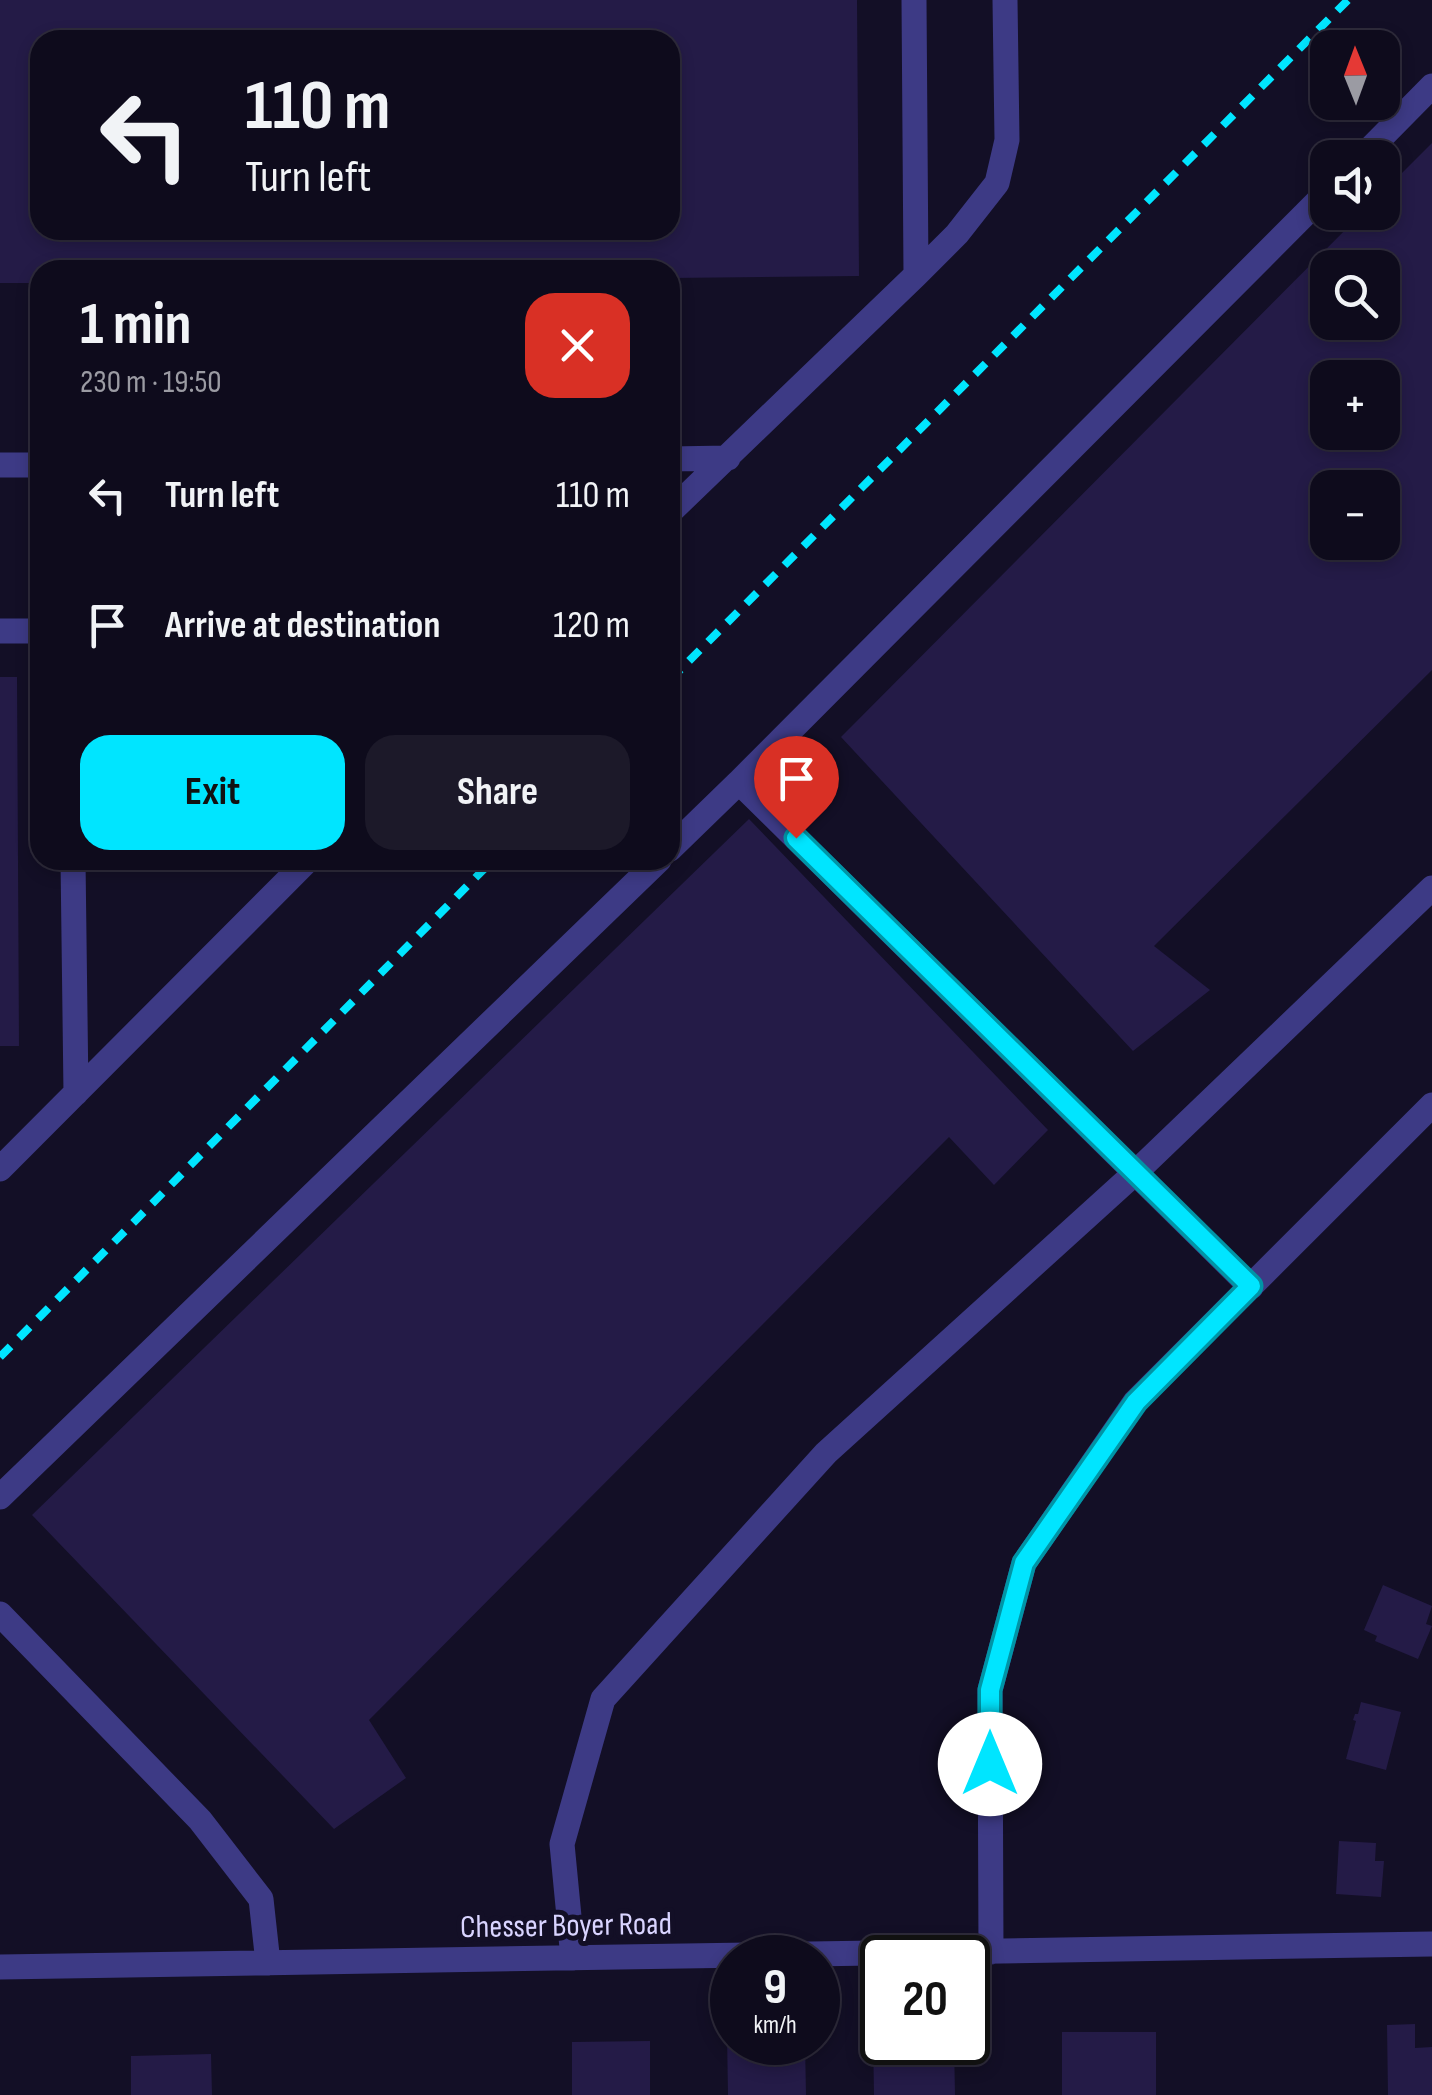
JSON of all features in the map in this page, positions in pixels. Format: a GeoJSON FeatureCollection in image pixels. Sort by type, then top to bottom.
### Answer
{"type":"FeatureCollection","features":[{"type":"Feature","properties":{"kind":"street"},"geometry":{"type":"LineString","coordinates":[[914,0],[916,275]]}},
{"type":"Feature","properties":{"kind":"street"},"geometry":{"type":"LineString","coordinates":[[680,503],[957,234],[997,184],[1007,140],[1005,0]]}},
{"type":"Feature","properties":{"kind":"street"},"geometry":{"type":"LineString","coordinates":[[1379,140],[1432,86]]}},
{"type":"Feature","properties":{"kind":"street"},"geometry":{"type":"LineString","coordinates":[[680,839],[1310,209]]}},
{"type":"Feature","properties":{"kind":"street"},"geometry":{"type":"LineString","coordinates":[[680,459],[728,458]]}},
{"type":"Feature","properties":{"kind":"street"},"geometry":{"type":"LineString","coordinates":[[0,465],[30,465]]}},
{"type":"Feature","properties":{"kind":"street"},"geometry":{"type":"LineString","coordinates":[[0,631],[30,631]]}},
{"type":"Feature","properties":{"kind":"street"},"geometry":{"type":"LineString","coordinates":[[740,782],[1251,1286]]}},
{"type":"Feature","properties":{"kind":"street"},"geometry":{"type":"LineString","coordinates":[[73,870],[76,1093]]}},
{"type":"Feature","properties":{"kind":"street"},"geometry":{"type":"LineString","coordinates":[[0,1169],[298,870]]}},
{"type":"Feature","properties":{"kind":"street"},"geometry":{"type":"LineString","coordinates":[[0,1497],[649,870]]}},
{"type":"Feature","properties":{"kind":"street"},"geometry":{"type":"LineString","coordinates":[[573,1958],[562,1844],[603,1699],[826,1453],[1135,1173],[1432,888]]}},
{"type":"Feature","properties":{"kind":"street"},"geometry":{"type":"LineString","coordinates":[[991,1952],[990,1690],[1024,1563],[1136,1402],[1432,1104]]}},
{"type":"Feature","properties":{"kind":"street"},"geometry":{"type":"LineString","coordinates":[[0,1614],[200,1820],[261,1899],[268,1963]]}},
{"type":"Feature","properties":{"kind":"street","name":"Chesser Boyer Road"},"geometry":{"type":"LineString","coordinates":[[0,1967],[1432,1944]]}},
{"type":"Feature","properties":{"kind":"building"},"geometry":{"type":"Polygon","coordinates":[[[0,0],[857,0],[859,276],[680,278],[680,260],[30,260],[30,283],[0,283],[0,0]]]}},
{"type":"Feature","properties":{"kind":"building"},"geometry":{"type":"Polygon","coordinates":[[[1432,143],[1432,670],[1154,946],[1210,990],[1133,1051],[841,737],[1310,265],[1310,340],[1400,340],[1400,250],[1325,250],[1345,230],[1400,230],[1400,175],[1432,143]]]}},
{"type":"Feature","properties":{"kind":"building"},"geometry":{"type":"Polygon","coordinates":[[[0,677],[17,677],[19,1046],[0,1046],[0,677]]]}},
{"type":"Feature","properties":{"kind":"building"},"geometry":{"type":"Polygon","coordinates":[[[749,819],[1048,1130],[994,1185],[949,1137],[369,1720],[406,1778],[334,1829],[32,1515],[749,819]]]}},
{"type":"Feature","properties":{"kind":"building"},"geometry":{"type":"Polygon","coordinates":[[[1383,1585],[1432,1606],[1426,1624],[1432,1626],[1418,1659],[1375,1641],[1377,1636],[1364,1630],[1383,1585]]]}},
{"type":"Feature","properties":{"kind":"building"},"geometry":{"type":"Polygon","coordinates":[[[1361,1702],[1401,1712],[1386,1770],[1346,1759],[1356,1721],[1353,1720],[1361,1702]]]}},
{"type":"Feature","properties":{"kind":"building"},"geometry":{"type":"Polygon","coordinates":[[[1339,1841],[1376,1843],[1375,1861],[1384,1861],[1381,1897],[1336,1894],[1339,1841]]]}},
{"type":"Feature","properties":{"kind":"building"},"geometry":{"type":"Polygon","coordinates":[[[1415,2024],[1415,2048],[1432,2047],[1432,2095],[1388,2095],[1387,2025],[1415,2024]]]}},
{"type":"Feature","properties":{"kind":"building"},"geometry":{"type":"Polygon","coordinates":[[[1062,2032],[1156,2032],[1156,2095],[1062,2095],[1062,2032]]]}},
{"type":"Feature","properties":{"kind":"building"},"geometry":{"type":"Polygon","coordinates":[[[650,2041],[650,2095],[572,2095],[572,2042],[650,2041]]]}},
{"type":"Feature","properties":{"kind":"building"},"geometry":{"type":"Polygon","coordinates":[[[211,2054],[212,2095],[131,2095],[131,2056],[211,2054]]]}},
{"type":"Feature","properties":{"kind":"building"},"geometry":{"type":"Polygon","coordinates":[[[728,2065],[805,2065],[806,2095],[728,2095],[728,2065]]]}},
{"type":"Feature","properties":{"kind":"building"},"geometry":{"type":"Polygon","coordinates":[[[874,2065],[954,2065],[955,2095],[874,2095],[874,2065]]]}},
{"type":"Feature","properties":{"kind":"railway"},"geometry":{"type":"LineString","coordinates":[[680,670],[1348,0]]}},
{"type":"Feature","properties":{"kind":"railway"},"geometry":{"type":"LineString","coordinates":[[0,1357],[483,870]]}},
{"type":"Feature","properties":{"kind":"route"},"geometry":{"type":"LineString","coordinates":[[796,838],[1251,1286],[1136,1402],[1024,1563],[990,1690],[990,1764]]}}]}
